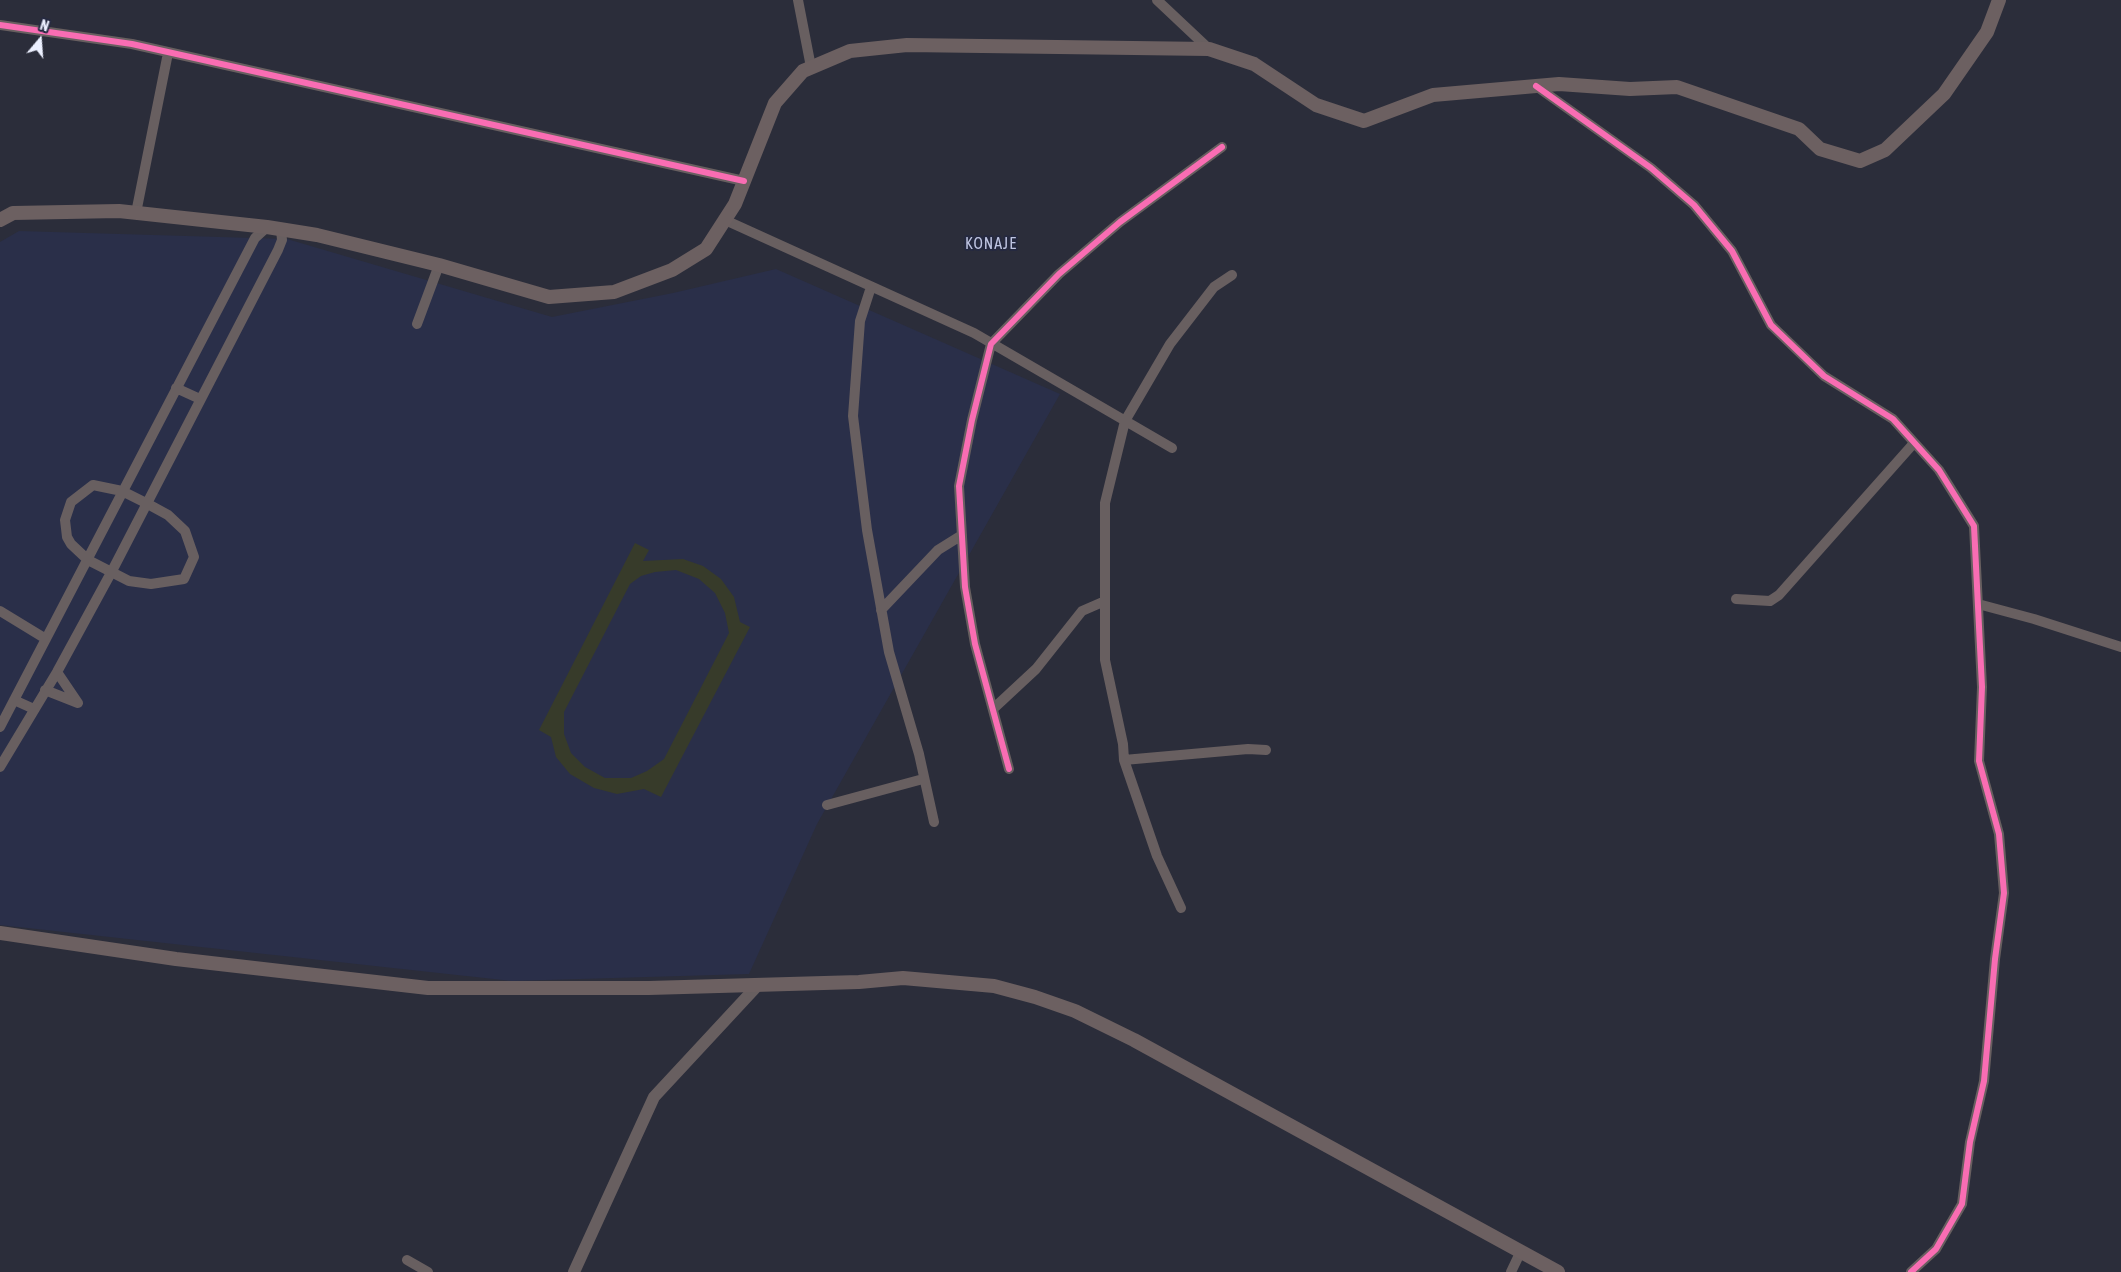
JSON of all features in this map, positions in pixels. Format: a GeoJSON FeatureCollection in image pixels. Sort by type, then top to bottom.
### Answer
{"type":"FeatureCollection","features":[{"type":"Feature","properties":{"kind":"main road"},"geometry":{"type":"LineString","coordinates":[[0,220],[13,213],[120,211],[274,228],[317,235],[439,265],[549,297],[614,292],[672,270],[706,249],[735,204],[775,103],[803,71],[850,50],[907,45],[1209,49],[1254,64],[1316,105],[1364,121],[1433,96],[1559,84],[1630,89],[1677,87],[1799,129],[1820,149],[1860,161],[1885,150],[1944,94],[1987,32],[1999,0]]}},
{"type":"Feature","properties":{"kind":"main road"},"geometry":{"type":"LineString","coordinates":[[0,933],[176,959],[428,988],[649,988],[859,982],[903,978],[994,986],[1035,997],[1075,1012],[1134,1040],[1558,1272]]}},
{"type":"Feature","properties":{"kind":"street"},"geometry":{"type":"LineString","coordinates":[[798,0],[811,67]]}},
{"type":"Feature","properties":{"kind":"street"},"geometry":{"type":"LineString","coordinates":[[1157,0],[1209,49]]}},
{"type":"Feature","properties":{"kind":"street"},"geometry":{"type":"LineString","coordinates":[[0,25],[132,44],[744,181]]}},
{"type":"Feature","properties":{"kind":"street"},"geometry":{"type":"LineString","coordinates":[[136,213],[168,52]]}},
{"type":"Feature","properties":{"kind":"street"},"geometry":{"type":"LineString","coordinates":[[1536,86],[1650,168],[1694,205],[1732,250],[1771,325],[1824,376],[1893,419],[1939,470],[1974,526],[1982,687],[1979,761],[1998,834],[2004,893],[1995,959],[1984,1081],[1970,1142],[1962,1204],[1936,1249],[1911,1272]]}},
{"type":"Feature","properties":{"kind":"street"},"geometry":{"type":"LineString","coordinates":[[1009,769],[975,644],[970,616],[965,587],[959,486],[972,420],[992,344],[1059,274],[1120,222],[1222,147]]}},
{"type":"Feature","properties":{"kind":"street"},"geometry":{"type":"LineString","coordinates":[[725,220],[974,333],[1172,448]]}},
{"type":"Feature","properties":{"kind":"street"},"geometry":{"type":"LineString","coordinates":[[0,726],[255,238],[274,228],[282,240],[278,250],[112,571],[57,672],[0,767]]}},
{"type":"Feature","properties":{"kind":"street"},"geometry":{"type":"LineString","coordinates":[[417,324],[439,265]]}},
{"type":"Feature","properties":{"kind":"street"},"geometry":{"type":"LineString","coordinates":[[1181,908],[1157,856],[1124,760],[1123,744],[1105,660],[1105,503],[1125,421],[1170,344],[1214,287],[1232,275]]}},
{"type":"Feature","properties":{"kind":"street"},"geometry":{"type":"LineString","coordinates":[[871,287],[860,321],[853,416],[867,530],[889,652],[919,754],[934,822]]}},
{"type":"Feature","properties":{"kind":"street"},"geometry":{"type":"LineString","coordinates":[[176,388],[200,399]]}},
{"type":"Feature","properties":{"kind":"street"},"geometry":{"type":"LineString","coordinates":[[1736,599],[1770,601],[1779,595],[1914,443]]}},
{"type":"Feature","properties":{"kind":"street"},"geometry":{"type":"LineString","coordinates":[[92,484],[122,491],[168,515],[185,531],[194,557],[190,570],[184,579],[151,584],[129,581],[88,560],[71,544],[67,537],[65,520],[71,502],[92,484]]}},
{"type":"Feature","properties":{"kind":"street"},"geometry":{"type":"LineString","coordinates":[[881,610],[938,550],[962,535]]}},
{"type":"Feature","properties":{"kind":"street"},"geometry":{"type":"LineString","coordinates":[[993,709],[1036,669],[1082,611],[1105,601]]}},
{"type":"Feature","properties":{"kind":"street"},"geometry":{"type":"LineString","coordinates":[[1978,604],[2034,619],[2121,648]]}},
{"type":"Feature","properties":{"kind":"street"},"geometry":{"type":"LineString","coordinates":[[0,611],[46,639]]}},
{"type":"Feature","properties":{"kind":"street"},"geometry":{"type":"LineString","coordinates":[[46,690],[78,703],[57,672]]}},
{"type":"Feature","properties":{"kind":"street"},"geometry":{"type":"LineString","coordinates":[[14,700],[34,709]]}},
{"type":"Feature","properties":{"kind":"street"},"geometry":{"type":"LineString","coordinates":[[1124,760],[1266,750]]}},
{"type":"Feature","properties":{"kind":"street"},"geometry":{"type":"LineString","coordinates":[[827,804],[923,779]]}},
{"type":"Feature","properties":{"kind":"street"},"geometry":{"type":"LineString","coordinates":[[574,1272],[654,1097],[758,985]]}},
{"type":"Feature","properties":{"kind":"street"},"geometry":{"type":"LineString","coordinates":[[1511,1272],[1521,1251]]}},
{"type":"Feature","properties":{"kind":"street"},"geometry":{"type":"LineString","coordinates":[[407,1260],[428,1272]]}},
{"type":"Feature","properties":{"kind":"shaded area"},"geometry":{"type":"Polygon","coordinates":[[[19,231],[287,239],[552,317],[673,293],[776,269],[1060,394],[817,824],[749,974],[512,981],[0,925],[0,242],[19,231]]]}},
{"type":"Feature","properties":{"kind":"green space"},"geometry":{"type":"Polygon","coordinates":[[[635,543],[649,550],[643,561],[683,559],[703,566],[721,579],[734,597],[740,622],[750,627],[661,797],[644,789],[617,794],[594,788],[570,774],[556,757],[551,737],[539,730],[635,543]],[[676,570],[655,572],[641,576],[630,584],[564,712],[564,734],[571,753],[585,767],[605,778],[631,778],[647,771],[664,759],[729,633],[725,613],[715,593],[699,579],[676,570]]]}},
{"type":"Feature","properties":{"kind":"cycle path"},"geometry":{"type":"LineString","coordinates":[[0,25],[132,44],[744,181]]}},
{"type":"Feature","properties":{"kind":"cycle path"},"geometry":{"type":"LineString","coordinates":[[1536,86],[1651,168],[1694,205],[1732,251],[1771,325],[1824,376],[1893,419],[1939,470],[1974,526],[1982,687],[1979,761],[1999,834],[2004,893],[1995,959],[1984,1081],[1970,1142],[1962,1204],[1936,1249],[1911,1272]]}},
{"type":"Feature","properties":{"kind":"cycle path"},"geometry":{"type":"LineString","coordinates":[[1009,769],[975,644],[965,587],[959,486],[972,420],[991,344],[1059,274],[1120,222],[1222,147]]}},
{"type":"Feature","properties":{"kind":"district","name":"KONAJE"},"geometry":{"type":"Point","coordinates":[991,244]}}]}
